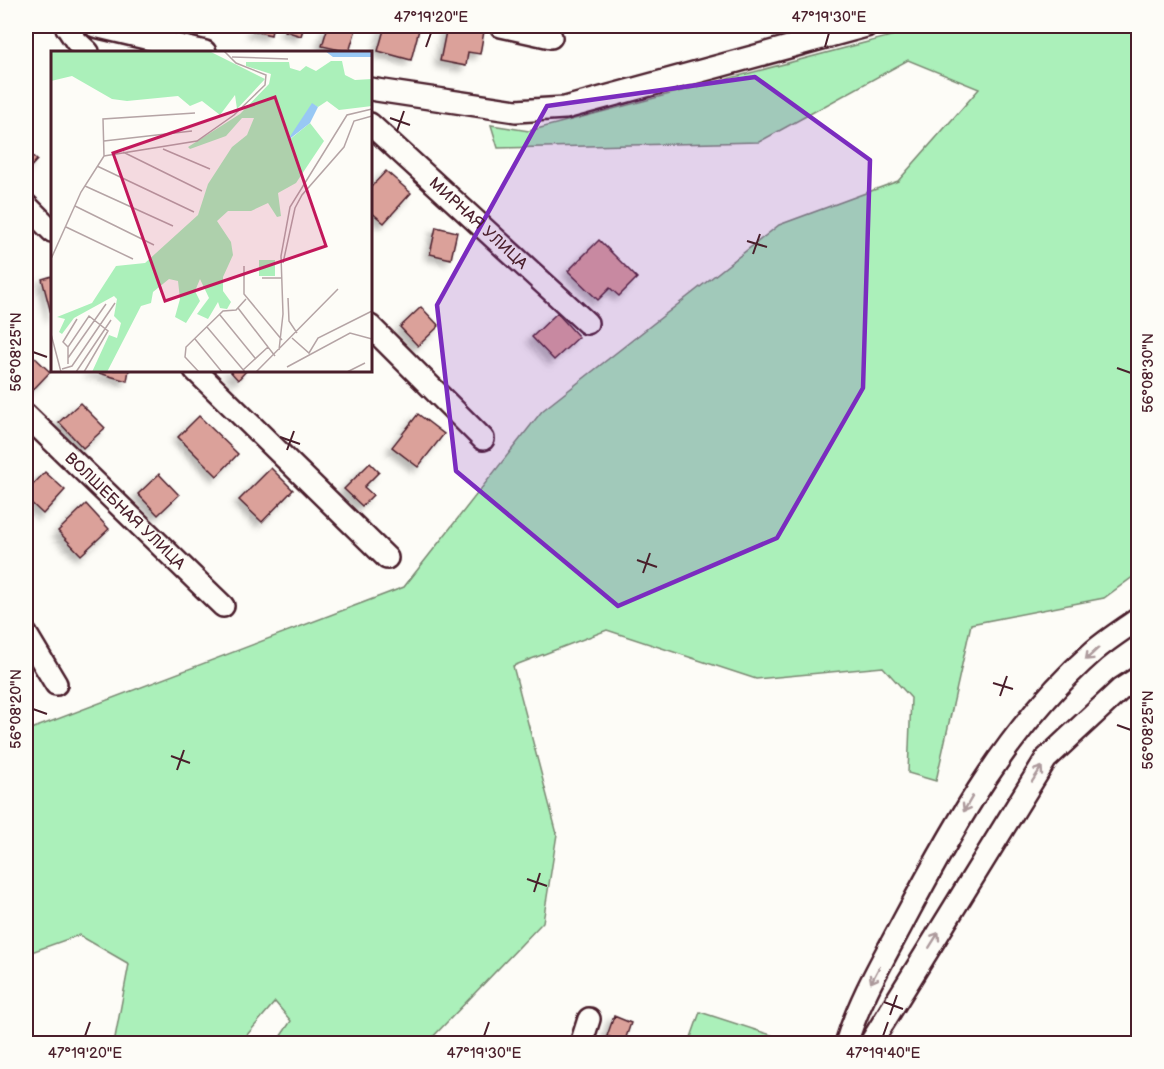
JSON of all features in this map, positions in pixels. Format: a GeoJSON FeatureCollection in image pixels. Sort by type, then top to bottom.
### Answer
{"type":"FeatureCollection","features":[{"type":"Feature","properties":{"kind":"street"},"geometry":{"type":"LineString","coordinates":[[66,26],[87,51]]}},
{"type":"Feature","properties":{"kind":"street"},"geometry":{"type":"LineString","coordinates":[[95,26],[201,51]]}},
{"type":"Feature","properties":{"kind":"street"},"geometry":{"type":"LineString","coordinates":[[501,26],[551,37]]}},
{"type":"Feature","properties":{"kind":"street"},"geometry":{"type":"LineString","coordinates":[[372,89],[516,111],[565,108],[866,26]]}},
{"type":"Feature","properties":{"kind":"street","name":"МИРНАЯ УЛИЦА"},"geometry":{"type":"LineString","coordinates":[[372,126],[587,323]]}},
{"type":"Feature","properties":{"kind":"street"},"geometry":{"type":"LineString","coordinates":[[26,205],[51,230]]}},
{"type":"Feature","properties":{"kind":"street"},"geometry":{"type":"LineString","coordinates":[[372,328],[483,439]]}},
{"type":"Feature","properties":{"kind":"street"},"geometry":{"type":"LineString","coordinates":[[197,372],[387,558]]}},
{"type":"Feature","properties":{"kind":"street","name":"ВОЛШЕБНАЯ УЛИЦА"},"geometry":{"type":"LineString","coordinates":[[26,415],[223,606]]}},
{"type":"Feature","properties":{"kind":"street"},"geometry":{"type":"LineString","coordinates":[[846,1044],[869,987],[971,798],[1013,739],[1052,694],[1095,651],[1138,619]]}},
{"type":"Feature","properties":{"kind":"street"},"geometry":{"type":"LineString","coordinates":[[26,634],[56,684]]}},
{"type":"Feature","properties":{"kind":"street"},"geometry":{"type":"LineString","coordinates":[[870,1044],[1046,759],[1121,689],[1138,678]]}},
{"type":"Feature","properties":{"kind":"street"},"geometry":{"type":"LineString","coordinates":[[581,1044],[589,1019]]}},
{"type":"Feature","properties":{"kind":"highlighted area"},"geometry":{"type":"Polygon","coordinates":[[[755,77],[870,160],[863,388],[777,538],[618,606],[456,471],[437,305],[547,106],[755,77]]]}},
{"type":"Feature","properties":{"kind":"green space"},"geometry":{"type":"Polygon","coordinates":[[[916,26],[1138,26],[1138,573],[1104,598],[971,624],[936,781],[908,773],[911,698],[883,667],[756,679],[607,630],[513,666],[557,834],[543,922],[427,1043],[276,1043],[291,1021],[275,1002],[240,1043],[114,1043],[129,964],[79,935],[26,954],[26,731],[404,587],[542,411],[779,225],[898,181],[979,89],[908,60],[759,142],[498,148],[491,125],[529,131],[902,33],[916,26]]]}},
{"type":"Feature","properties":{"kind":"green space"},"geometry":{"type":"Polygon","coordinates":[[[700,1012],[796,1043],[689,1043],[700,1012]]]}},
{"type":"Feature","properties":{"kind":"building"},"geometry":{"type":"Polygon","coordinates":[[[255,26],[273,26],[271,35],[253,31],[255,26]]]}},
{"type":"Feature","properties":{"kind":"building"},"geometry":{"type":"Polygon","coordinates":[[[286,26],[304,26],[301,36],[285,31],[286,26]]]}},
{"type":"Feature","properties":{"kind":"building"},"geometry":{"type":"Polygon","coordinates":[[[328,26],[357,26],[349,51],[322,46],[328,26]]]}},
{"type":"Feature","properties":{"kind":"building"},"geometry":{"type":"Polygon","coordinates":[[[385,26],[420,26],[411,60],[378,51],[385,26]]]}},
{"type":"Feature","properties":{"kind":"building"},"geometry":{"type":"Polygon","coordinates":[[[447,26],[485,26],[480,54],[468,52],[466,66],[440,61],[447,26]]]}},
{"type":"Feature","properties":{"kind":"building"},"geometry":{"type":"Polygon","coordinates":[[[26,150],[37,160],[26,172],[26,150]]]}},
{"type":"Feature","properties":{"kind":"building"},"geometry":{"type":"Polygon","coordinates":[[[386,171],[411,193],[384,223],[372,213],[372,186],[386,171]]]}},
{"type":"Feature","properties":{"kind":"building"},"geometry":{"type":"Polygon","coordinates":[[[436,227],[457,232],[451,259],[430,254],[436,227]]]}},
{"type":"Feature","properties":{"kind":"building"},"geometry":{"type":"Polygon","coordinates":[[[599,240],[637,278],[619,296],[610,288],[598,300],[568,271],[599,240]]]}},
{"type":"Feature","properties":{"kind":"building"},"geometry":{"type":"Polygon","coordinates":[[[51,276],[51,313],[42,279],[51,276]]]}},
{"type":"Feature","properties":{"kind":"building"},"geometry":{"type":"Polygon","coordinates":[[[421,307],[439,326],[418,346],[400,327],[421,307]]]}},
{"type":"Feature","properties":{"kind":"building"},"geometry":{"type":"Polygon","coordinates":[[[557,313],[579,337],[554,360],[532,337],[557,313]]]}},
{"type":"Feature","properties":{"kind":"building"},"geometry":{"type":"Polygon","coordinates":[[[30,353],[50,372],[30,393],[26,389],[26,358],[30,353]]]}},
{"type":"Feature","properties":{"kind":"building"},"geometry":{"type":"Polygon","coordinates":[[[95,372],[129,372],[127,381],[95,372]]]}},
{"type":"Feature","properties":{"kind":"building"},"geometry":{"type":"Polygon","coordinates":[[[231,372],[245,372],[238,380],[231,372]]]}},
{"type":"Feature","properties":{"kind":"building"},"geometry":{"type":"Polygon","coordinates":[[[80,403],[105,428],[83,448],[59,422],[80,403]]]}},
{"type":"Feature","properties":{"kind":"building"},"geometry":{"type":"Polygon","coordinates":[[[418,414],[444,434],[418,467],[392,447],[418,414]]]}},
{"type":"Feature","properties":{"kind":"building"},"geometry":{"type":"Polygon","coordinates":[[[199,416],[238,454],[217,476],[178,437],[199,416]]]}},
{"type":"Feature","properties":{"kind":"building"},"geometry":{"type":"Polygon","coordinates":[[[370,463],[379,472],[364,487],[373,495],[362,506],[344,489],[370,463]]]}},
{"type":"Feature","properties":{"kind":"building"},"geometry":{"type":"Polygon","coordinates":[[[271,468],[293,490],[262,522],[239,500],[271,468]]]}},
{"type":"Feature","properties":{"kind":"building"},"geometry":{"type":"Polygon","coordinates":[[[45,472],[65,490],[43,514],[26,498],[26,492],[45,472]]]}},
{"type":"Feature","properties":{"kind":"building"},"geometry":{"type":"Polygon","coordinates":[[[159,474],[179,495],[158,515],[138,494],[159,474]]]}},
{"type":"Feature","properties":{"kind":"building"},"geometry":{"type":"Polygon","coordinates":[[[86,504],[109,529],[81,555],[58,531],[86,504]]]}},
{"type":"Feature","properties":{"kind":"building"},"geometry":{"type":"Polygon","coordinates":[[[614,1016],[631,1023],[624,1043],[607,1036],[614,1016]]]}}]}
